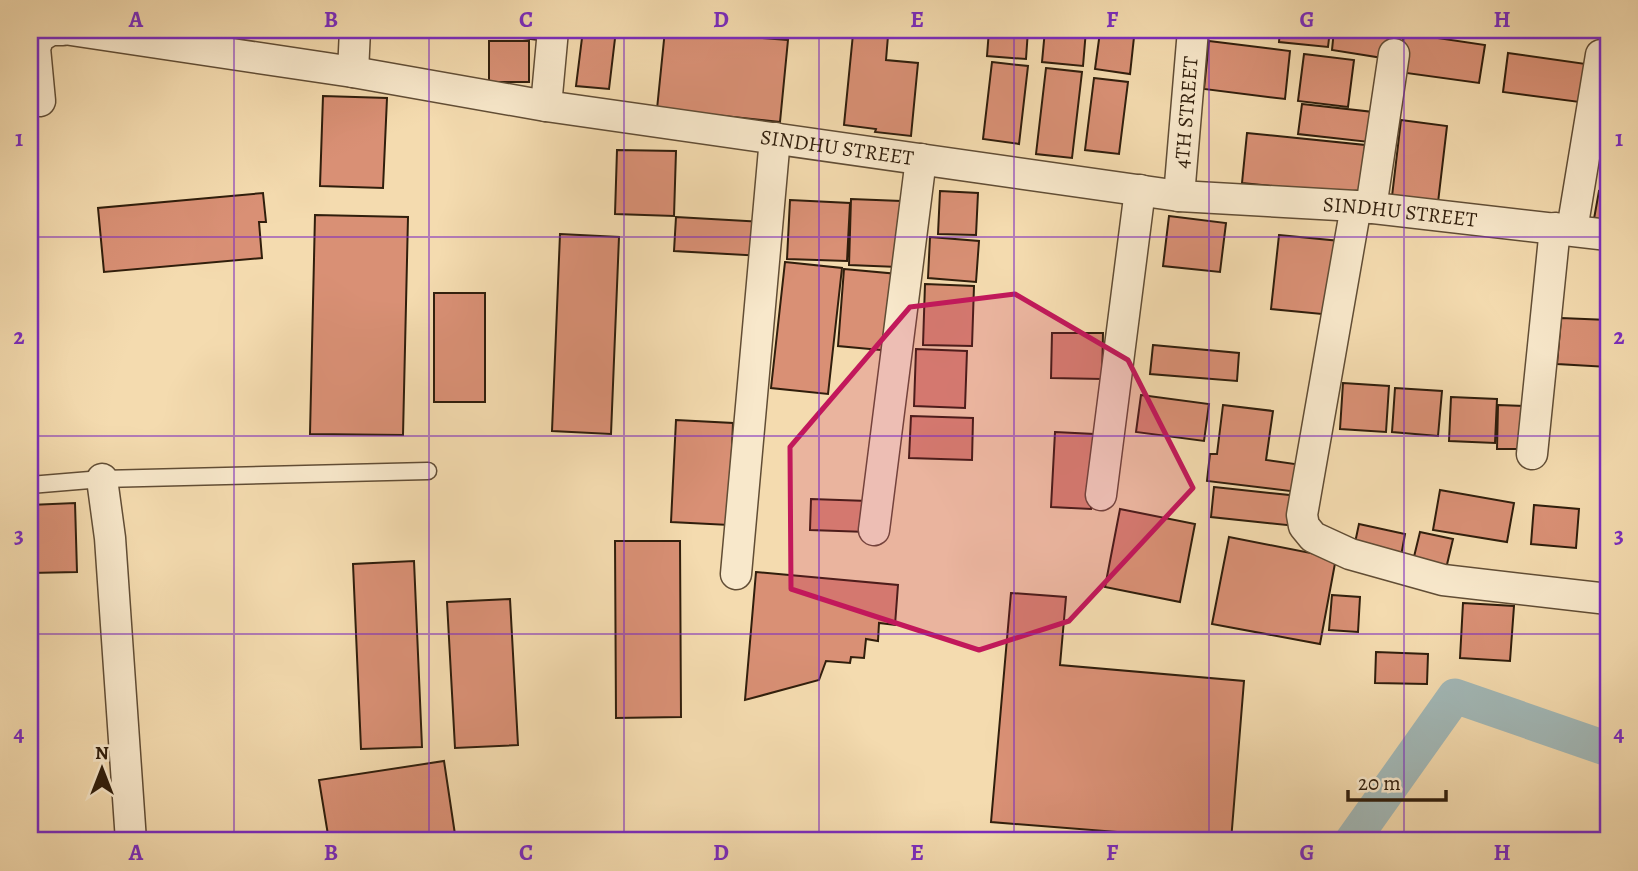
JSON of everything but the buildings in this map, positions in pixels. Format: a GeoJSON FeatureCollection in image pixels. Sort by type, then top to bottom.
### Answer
{"type":"FeatureCollection","features":[{"type":"Feature","properties":{"kind":"street"},"geometry":{"type":"LineString","coordinates":[[40,101],[35,48],[39,37],[51,30],[63,30]]}},
{"type":"Feature","properties":{"kind":"street","name":"SINDHU STREET"},"geometry":{"type":"LineString","coordinates":[[71,30],[353,72],[546,106],[1140,190],[1364,207],[1608,235]]}},
{"type":"Feature","properties":{"kind":"street"},"geometry":{"type":"LineString","coordinates":[[353,72],[355,30]]}},
{"type":"Feature","properties":{"kind":"street"},"geometry":{"type":"LineString","coordinates":[[546,106],[553,30]]}},
{"type":"Feature","properties":{"kind":"street","name":"4TH STREET"},"geometry":{"type":"LineString","coordinates":[[1179,195],[1193,30]]}},
{"type":"Feature","properties":{"kind":"street"},"geometry":{"type":"LineString","coordinates":[[1394,54],[1304,502],[1304,526],[1313,537],[1350,554],[1443,580],[1608,599]]}},
{"type":"Feature","properties":{"kind":"street"},"geometry":{"type":"LineString","coordinates":[[1532,454],[1564,229],[1601,55]]}},
{"type":"Feature","properties":{"kind":"street"},"geometry":{"type":"LineString","coordinates":[[736,573],[775,138]]}},
{"type":"Feature","properties":{"kind":"street"},"geometry":{"type":"LineString","coordinates":[[874,530],[921,159]]}},
{"type":"Feature","properties":{"kind":"street"},"geometry":{"type":"LineString","coordinates":[[1101,495],[1140,190]]}},
{"type":"Feature","properties":{"kind":"street"},"geometry":{"type":"LineString","coordinates":[[102,479],[110,538],[131,841]]}},
{"type":"Feature","properties":{"kind":"lane"},"geometry":{"type":"LineString","coordinates":[[30,485],[102,479],[428,471]]}},
{"type":"Feature","properties":{"kind":"highlighted area"},"geometry":{"type":"Polygon","coordinates":[[[1015,294],[1128,360],[1193,488],[1069,621],[979,650],[791,589],[790,447],[910,307],[1015,294]]]}},
{"type":"Feature","properties":{"kind":"waterway"},"geometry":{"type":"LineString","coordinates":[[1352,841],[1455,696],[1608,749]]}}]}
